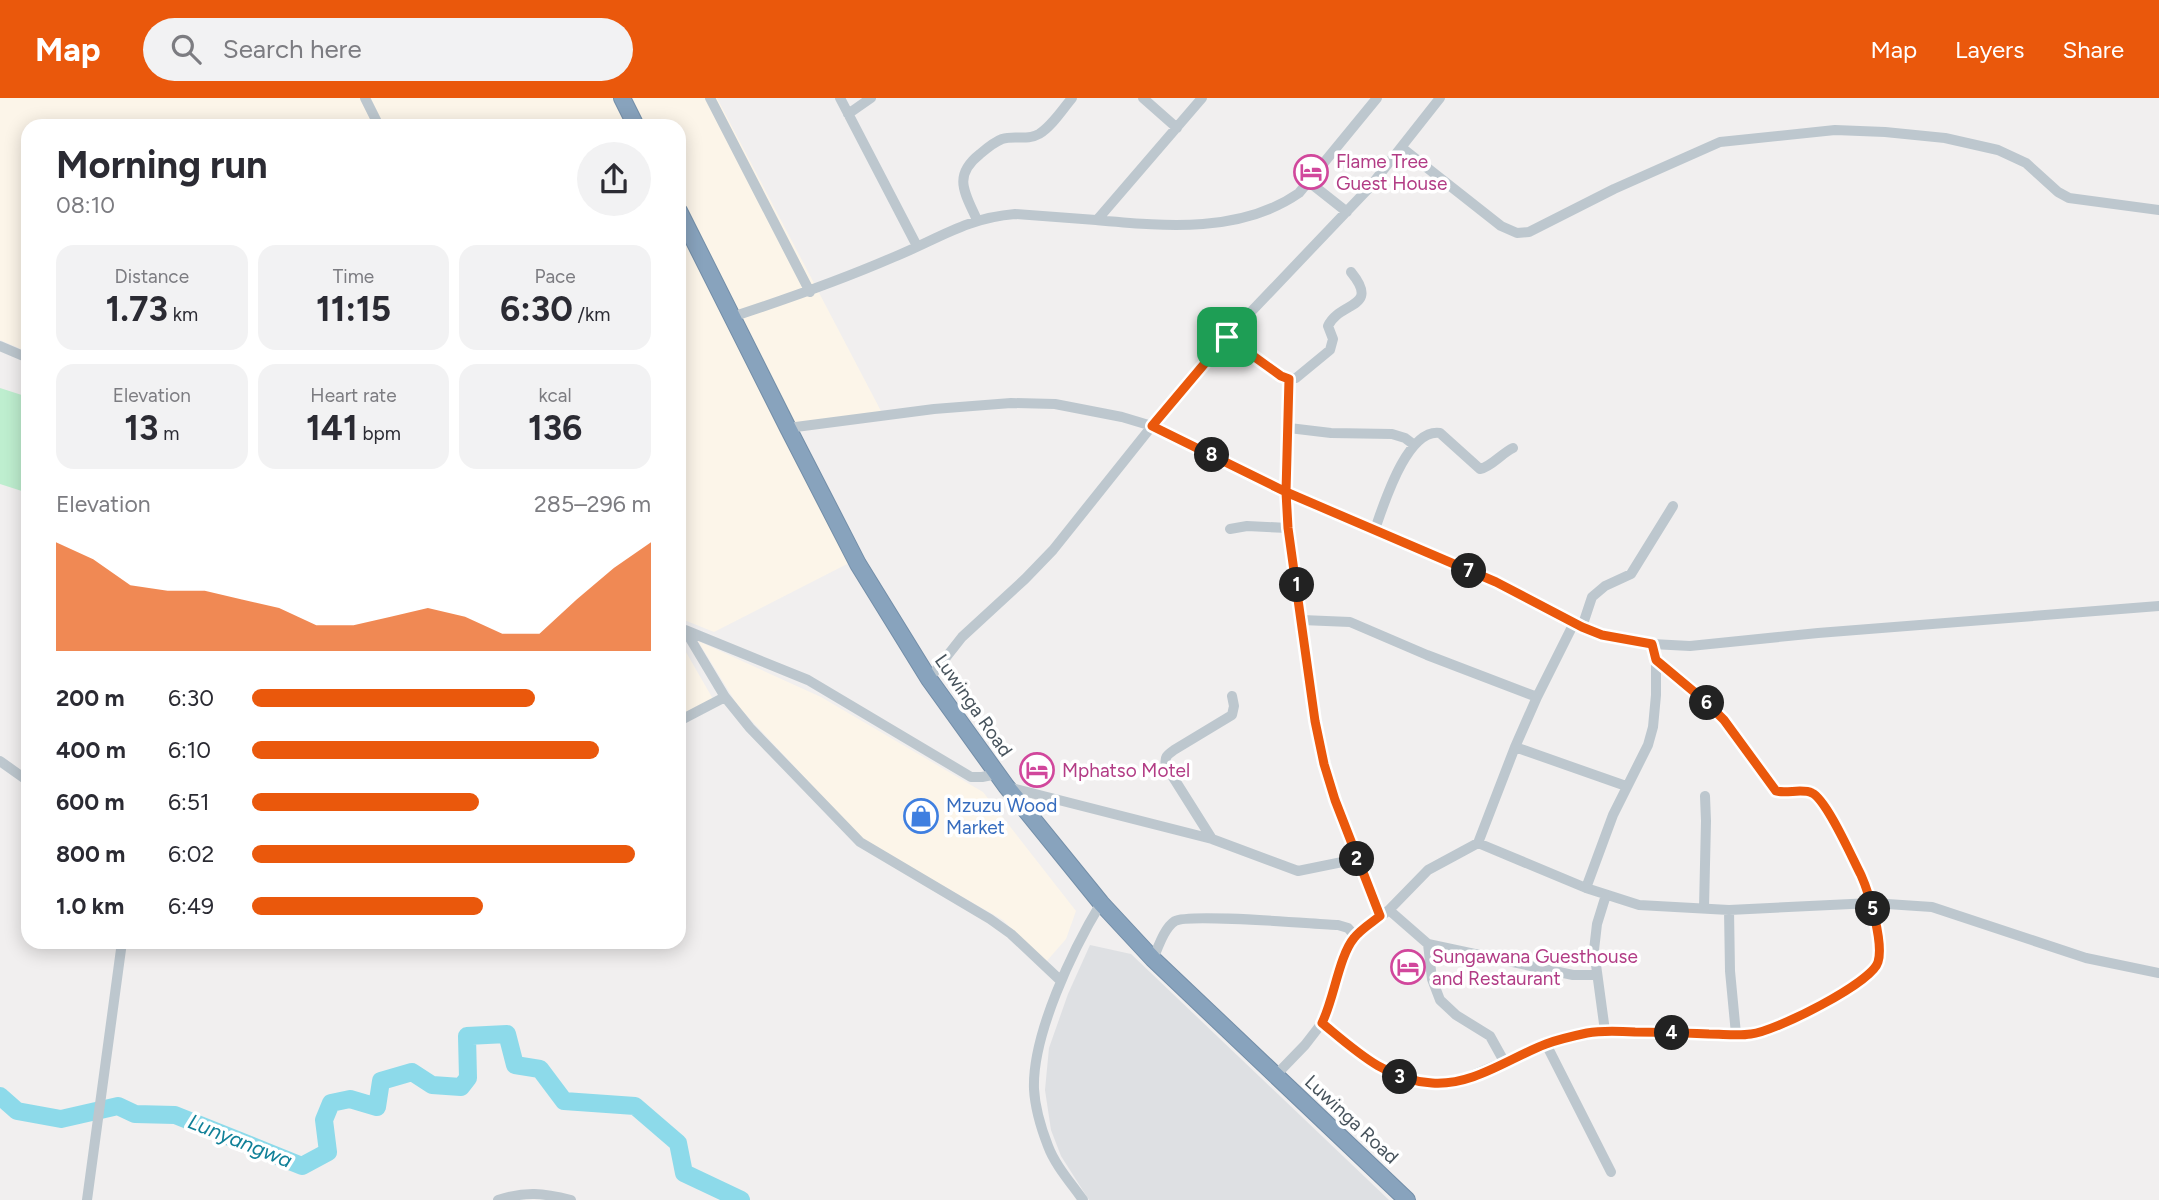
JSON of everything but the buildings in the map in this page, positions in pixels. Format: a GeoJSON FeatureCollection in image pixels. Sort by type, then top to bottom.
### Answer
{"type":"FeatureCollection","features":[{"type":"Feature","properties":{"kind":"highway"},"geometry":{"type":"LineString","coordinates":[[622,98],[632,119]]}},
{"type":"Feature","properties":{"kind":"highway","name":"Luwinga Road"},"geometry":{"type":"LineString","coordinates":[[686,225],[858,564],[929,679],[1001,780],[1101,903],[1153,959],[1407,1200]]}},
{"type":"Feature","properties":{"kind":"street"},"geometry":{"type":"LineString","coordinates":[[365,98],[376,119]]}},
{"type":"Feature","properties":{"kind":"street"},"geometry":{"type":"LineString","coordinates":[[710,98],[810,292]]}},
{"type":"Feature","properties":{"kind":"street"},"geometry":{"type":"LineString","coordinates":[[840,98],[917,246]]}},
{"type":"Feature","properties":{"kind":"street"},"geometry":{"type":"LineString","coordinates":[[848,114],[871,98]]}},
{"type":"Feature","properties":{"kind":"street"},"geometry":{"type":"LineString","coordinates":[[977,220],[962,181],[963,172],[973,159],[1001,139],[1027,138],[1042,132],[1072,98]]}},
{"type":"Feature","properties":{"kind":"street"},"geometry":{"type":"LineString","coordinates":[[1143,98],[1177,128]]}},
{"type":"Feature","properties":{"kind":"street"},"geometry":{"type":"LineString","coordinates":[[1097,220],[1202,98]]}},
{"type":"Feature","properties":{"kind":"street"},"geometry":{"type":"LineString","coordinates":[[732,317],[810,292],[965,223],[995,215],[1015,214],[1152,225],[1193,225],[1245,218],[1286,202],[1299,193],[1377,98]]}},
{"type":"Feature","properties":{"kind":"street"},"geometry":{"type":"LineString","coordinates":[[929,679],[962,637],[1053,550],[1227,337],[1347,212],[1402,148],[1440,98]]}},
{"type":"Feature","properties":{"kind":"street"},"geometry":{"type":"LineString","coordinates":[[1402,148],[1501,226],[1517,233],[1534,229],[1614,188],[1720,142],[1835,130],[1945,138],[1998,150],[2026,163],[2058,192],[2069,198],[2159,210]]}},
{"type":"Feature","properties":{"kind":"street"},"geometry":{"type":"LineString","coordinates":[[1308,182],[1347,212]]}},
{"type":"Feature","properties":{"kind":"street"},"geometry":{"type":"LineString","coordinates":[[1227,337],[1281,376],[1289,379],[1296,377],[1330,351],[1333,339],[1328,326],[1331,320],[1363,295],[1362,286],[1351,272]]}},
{"type":"Feature","properties":{"kind":"street"},"geometry":{"type":"LineString","coordinates":[[0,346],[21,355]]}},
{"type":"Feature","properties":{"kind":"street"},"geometry":{"type":"LineString","coordinates":[[1289,379],[1286,492],[1288,528],[1319,744],[1335,800],[1357,859],[1384,913],[1428,944],[1573,975],[1596,975]]}},
{"type":"Feature","properties":{"kind":"street"},"geometry":{"type":"LineString","coordinates":[[788,428],[934,409],[1032,403],[1098,411],[1152,426],[1286,492],[1496,582],[1578,625],[1602,635],[1652,644],[1690,646],[2159,607]]}},
{"type":"Feature","properties":{"kind":"street"},"geometry":{"type":"LineString","coordinates":[[1289,428],[1331,433],[1392,434],[1413,444]]}},
{"type":"Feature","properties":{"kind":"street"},"geometry":{"type":"LineString","coordinates":[[1375,529],[1386,498],[1413,444],[1430,434],[1440,433],[1480,469],[1513,448]]}},
{"type":"Feature","properties":{"kind":"street"},"geometry":{"type":"LineString","coordinates":[[1275,1076],[1322,1023],[1329,1009],[1348,946],[1355,936],[1384,913],[1428,870],[1478,843],[1537,697],[1592,597],[1605,586],[1631,574],[1673,506]]}},
{"type":"Feature","properties":{"kind":"street"},"geometry":{"type":"LineString","coordinates":[[1230,529],[1247,526],[1288,528]]}},
{"type":"Feature","properties":{"kind":"street"},"geometry":{"type":"LineString","coordinates":[[1302,620],[1350,622],[1537,697]]}},
{"type":"Feature","properties":{"kind":"street"},"geometry":{"type":"LineString","coordinates":[[686,631],[808,680],[971,777],[1001,780],[1212,839],[1298,871],[1357,859]]}},
{"type":"Feature","properties":{"kind":"street"},"geometry":{"type":"LineString","coordinates":[[686,635],[725,697],[751,728],[860,842],[990,919],[1011,934],[1061,981]]}},
{"type":"Feature","properties":{"kind":"street"},"geometry":{"type":"LineString","coordinates":[[1586,888],[1613,815],[1648,745],[1653,727],[1656,660],[1652,644]]}},
{"type":"Feature","properties":{"kind":"street"},"geometry":{"type":"LineString","coordinates":[[1322,1023],[1368,1060],[1394,1075],[1414,1081],[1450,1083],[1572,1036],[1605,1031],[1736,1034],[1766,1032],[1866,978],[1875,969],[1879,961],[1872,903],[1851,854],[1822,801],[1810,792],[1776,791],[1724,720],[1656,660]]}},
{"type":"Feature","properties":{"kind":"street"},"geometry":{"type":"LineString","coordinates":[[1212,839],[1166,766],[1165,759],[1166,755],[1232,715],[1234,706],[1231,696]]}},
{"type":"Feature","properties":{"kind":"street"},"geometry":{"type":"LineString","coordinates":[[686,717],[725,697]]}},
{"type":"Feature","properties":{"kind":"street"},"geometry":{"type":"LineString","coordinates":[[1515,747],[1626,786]]}},
{"type":"Feature","properties":{"kind":"street"},"geometry":{"type":"LineString","coordinates":[[0,761],[21,776]]}},
{"type":"Feature","properties":{"kind":"street"},"geometry":{"type":"LineString","coordinates":[[1704,908],[1705,796]]}},
{"type":"Feature","properties":{"kind":"street"},"geometry":{"type":"LineString","coordinates":[[1478,843],[1586,888],[1639,905],[1729,910],[1872,903],[1932,906],[2086,958],[2159,972]]}},
{"type":"Feature","properties":{"kind":"street"},"geometry":{"type":"LineString","coordinates":[[1605,895],[1597,924],[1594,950],[1605,1031]]}},
{"type":"Feature","properties":{"kind":"street"},"geometry":{"type":"LineString","coordinates":[[1083,1200],[1049,1149],[1038,1115],[1034,1088],[1037,1054],[1061,981],[1101,903]]}},
{"type":"Feature","properties":{"kind":"street"},"geometry":{"type":"LineString","coordinates":[[1729,910],[1736,1034]]}},
{"type":"Feature","properties":{"kind":"street"},"geometry":{"type":"LineString","coordinates":[[1153,959],[1173,922],[1182,919],[1212,918],[1338,925],[1348,928],[1355,936]]}},
{"type":"Feature","properties":{"kind":"street"},"geometry":{"type":"LineString","coordinates":[[1428,944],[1432,979],[1440,1000],[1456,1015],[1490,1036],[1505,1063]]}},
{"type":"Feature","properties":{"kind":"street"},"geometry":{"type":"LineString","coordinates":[[87,1200],[121,949]]}},
{"type":"Feature","properties":{"kind":"street"},"geometry":{"type":"LineString","coordinates":[[1546,1044],[1611,1172]]}},
{"type":"Feature","properties":{"kind":"street"},"geometry":{"type":"LineString","coordinates":[[498,1200],[530,1193],[544,1193],[571,1200]]}},
{"type":"Feature","properties":{"kind":"shaded area"},"geometry":{"type":"Polygon","coordinates":[[[0,98],[717,98],[882,413],[783,432],[851,562],[714,632],[686,621],[686,119],[21,119],[21,349],[0,340],[0,98]]]}},
{"type":"Feature","properties":{"kind":"shaded area","name":"Mzuzu Wood Market"},"geometry":{"type":"Polygon","coordinates":[[[698,641],[821,697],[983,792],[1076,911],[1066,939],[1045,963],[1003,920],[863,840],[738,706],[698,641]]]}},
{"type":"Feature","properties":{"kind":"shaded area"},"geometry":{"type":"Polygon","coordinates":[[[686,652],[713,699],[686,712],[686,652]]]}},
{"type":"Feature","properties":{"kind":"shaded area"},"geometry":{"type":"Polygon","coordinates":[[[1090,945],[1131,954],[1389,1200],[1089,1200],[1061,1156],[1051,1130],[1045,1090],[1049,1048],[1068,994],[1090,945]]]}},
{"type":"Feature","properties":{"kind":"green space"},"geometry":{"type":"Polygon","coordinates":[[[0,388],[21,395],[21,491],[0,484],[0,388]]]}},
{"type":"Feature","properties":{"kind":"waterway","name":"Lunyangwa"},"geometry":{"type":"LineString","coordinates":[[0,1096],[17,1111],[61,1119],[118,1106],[135,1114],[175,1115],[302,1166],[328,1152],[324,1120],[331,1103],[350,1099],[377,1107],[381,1081],[412,1072],[432,1085],[461,1087],[468,1078],[467,1036],[507,1034],[515,1065],[540,1069],[564,1101],[635,1106],[678,1143],[684,1173],[741,1200]]}},
{"type":"Feature","properties":{"kind":"place","name":"Flame Tree Guest House"},"geometry":{"type":"Point","coordinates":[1311,172]}},
{"type":"Feature","properties":{"kind":"place","name":"Mphatso Motel"},"geometry":{"type":"Point","coordinates":[1037,770]}},
{"type":"Feature","properties":{"kind":"place","name":"Mzuzu Wood Market"},"geometry":{"type":"Point","coordinates":[921,816]}},
{"type":"Feature","properties":{"kind":"place","name":"Sungawana Guesthouse and Restaurant"},"geometry":{"type":"Point","coordinates":[1408,967]}},
{"type":"Feature","properties":{"kind":"route"},"geometry":{"type":"LineString","coordinates":[[1227,337],[1152,426],[1286,492],[1496,582],[1582,627],[1602,635],[1652,644],[1656,660],[1724,720],[1776,791],[1810,792],[1822,801],[1857,866],[1872,903],[1879,949],[1879,961],[1875,969],[1852,987],[1766,1032],[1592,1032],[1546,1044],[1479,1074],[1450,1083],[1414,1081],[1394,1075],[1368,1060],[1322,1023],[1329,1009],[1348,946],[1355,936],[1380,916],[1335,800],[1315,721],[1288,528],[1286,492],[1289,379],[1227,337]]}}]}
